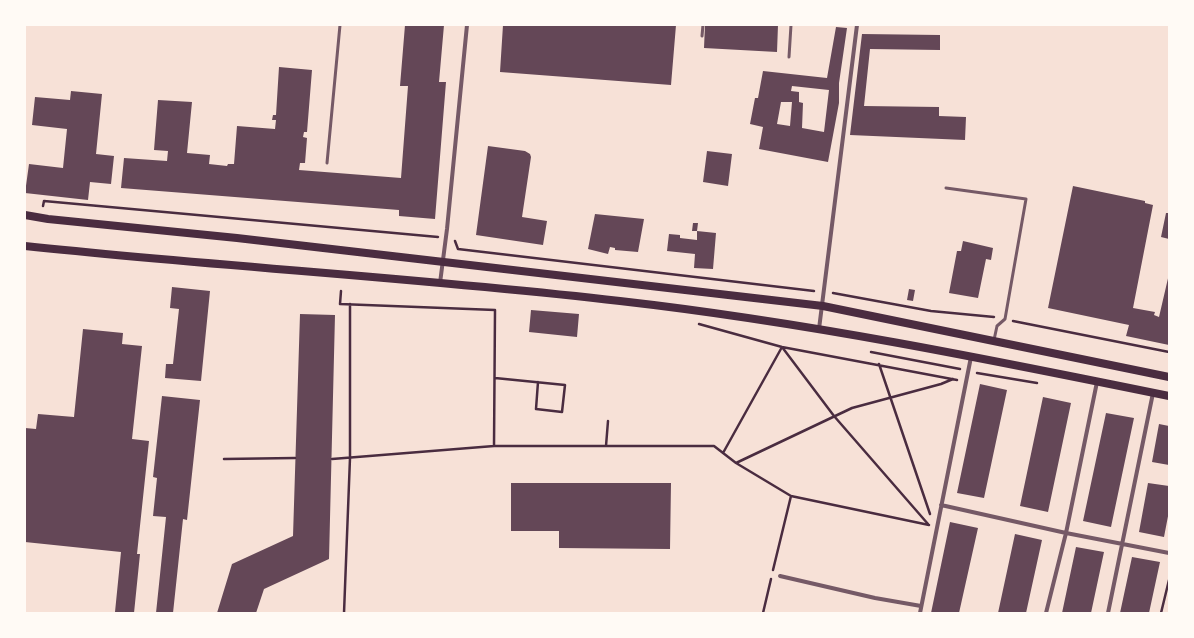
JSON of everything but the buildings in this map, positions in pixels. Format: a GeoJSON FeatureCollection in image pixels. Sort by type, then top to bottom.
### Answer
{"type":"FeatureCollection","features":[{"type":"Feature","properties":{"kind":"main road"},"geometry":{"type":"LineString","coordinates":[[25,215],[41,218],[238,238],[823,306],[1169,377]]}},
{"type":"Feature","properties":{"kind":"main road"},"geometry":{"type":"LineString","coordinates":[[25,246],[619,301],[819,330],[971,357],[1169,396]]}},
{"type":"Feature","properties":{"kind":"street"},"geometry":{"type":"LineString","coordinates":[[440,284],[467,25]]}},
{"type":"Feature","properties":{"kind":"street"},"geometry":{"type":"LineString","coordinates":[[819,330],[857,25]]}},
{"type":"Feature","properties":{"kind":"street"},"geometry":{"type":"LineString","coordinates":[[920,613],[971,357]]}},
{"type":"Feature","properties":{"kind":"street"},"geometry":{"type":"LineString","coordinates":[[1046,613],[1066,533],[1097,382]]}},
{"type":"Feature","properties":{"kind":"street"},"geometry":{"type":"LineString","coordinates":[[1108,613],[1124,545],[1153,393]]}},
{"type":"Feature","properties":{"kind":"street"},"geometry":{"type":"LineString","coordinates":[[941,505],[1066,533],[1169,553]]}},
{"type":"Feature","properties":{"kind":"street"},"geometry":{"type":"LineString","coordinates":[[780,576],[875,598],[921,606]]}},
{"type":"Feature","properties":{"kind":"lane"},"geometry":{"type":"LineString","coordinates":[[327,163],[340,25]]}},
{"type":"Feature","properties":{"kind":"lane"},"geometry":{"type":"LineString","coordinates":[[702,36],[703,25]]}},
{"type":"Feature","properties":{"kind":"lane"},"geometry":{"type":"LineString","coordinates":[[789,57],[791,25]]}},
{"type":"Feature","properties":{"kind":"lane"},"geometry":{"type":"LineString","coordinates":[[946,188],[1026,199],[1006,319],[997,326],[994,340]]}},
{"type":"Feature","properties":{"kind":"path"},"geometry":{"type":"LineString","coordinates":[[41,218],[44,201],[446,237],[454,239],[458,249],[847,294],[931,311],[990,316],[1169,352]]}},
{"type":"Feature","properties":{"kind":"path"},"geometry":{"type":"LineString","coordinates":[[341,291],[340,304],[495,310],[494,446]]}},
{"type":"Feature","properties":{"kind":"path"},"geometry":{"type":"LineString","coordinates":[[344,613],[350,458],[350,304]]}},
{"type":"Feature","properties":{"kind":"path"},"geometry":{"type":"LineString","coordinates":[[699,324],[782,347],[879,364],[966,382]]}},
{"type":"Feature","properties":{"kind":"path"},"geometry":{"type":"LineString","coordinates":[[782,347],[834,416],[936,534]]}},
{"type":"Feature","properties":{"kind":"path"},"geometry":{"type":"LineString","coordinates":[[723,453],[782,347]]}},
{"type":"Feature","properties":{"kind":"path"},"geometry":{"type":"LineString","coordinates":[[867,351],[1043,384]]}},
{"type":"Feature","properties":{"kind":"path"},"geometry":{"type":"LineString","coordinates":[[879,364],[936,534]]}},
{"type":"Feature","properties":{"kind":"path"},"geometry":{"type":"LineString","coordinates":[[495,378],[538,382],[565,385],[562,412],[536,409],[538,382]]}},
{"type":"Feature","properties":{"kind":"path"},"geometry":{"type":"LineString","coordinates":[[736,463],[852,408],[941,384],[953,379]]}},
{"type":"Feature","properties":{"kind":"path"},"geometry":{"type":"LineString","coordinates":[[606,446],[608,421]]}},
{"type":"Feature","properties":{"kind":"path"},"geometry":{"type":"LineString","coordinates":[[332,459],[494,446],[714,446],[736,463],[791,496],[929,525]]}},
{"type":"Feature","properties":{"kind":"path"},"geometry":{"type":"LineString","coordinates":[[224,459],[296,458]]}},
{"type":"Feature","properties":{"kind":"path"},"geometry":{"type":"LineString","coordinates":[[763,613],[791,496]]}},
{"type":"Feature","properties":{"kind":"path"},"geometry":{"type":"LineString","coordinates":[[1161,613],[1169,580]]}}]}
